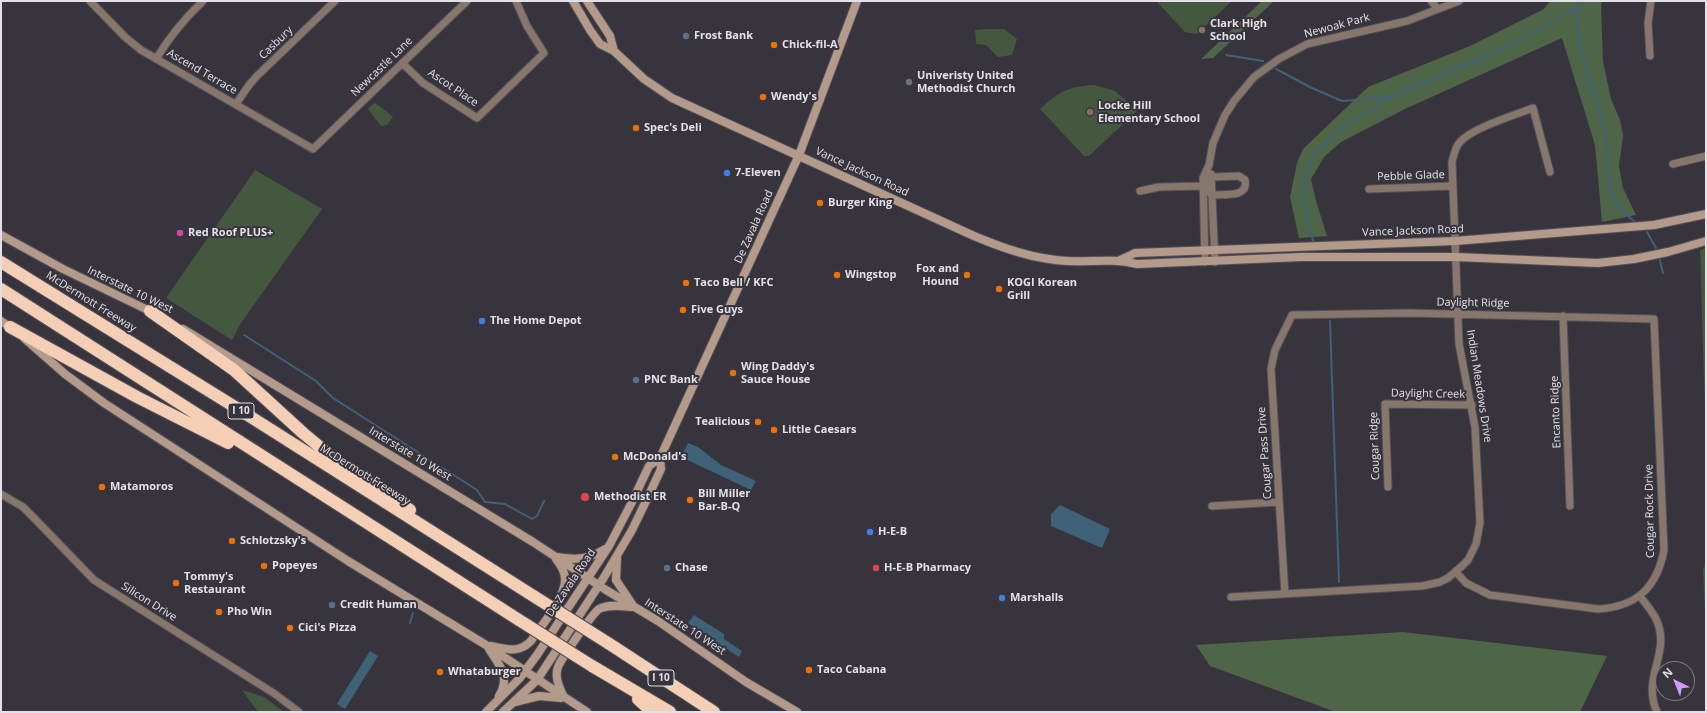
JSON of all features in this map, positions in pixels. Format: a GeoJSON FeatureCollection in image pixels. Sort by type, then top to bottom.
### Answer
{"type":"FeatureCollection","features":[{"type":"Feature","properties":{"kind":"highway","name":"McDermott Freeway"},"geometry":{"type":"LineString","coordinates":[[1,262],[608,643],[714,712]]}},
{"type":"Feature","properties":{"kind":"highway","name":"I 10"},"geometry":{"type":"LineString","coordinates":[[1,289],[519,620],[592,666],[670,712]]}},
{"type":"Feature","properties":{"kind":"highway"},"geometry":{"type":"LineString","coordinates":[[150,311],[234,370],[303,433],[333,458],[393,497],[480,563]]}},
{"type":"Feature","properties":{"kind":"highway"},"geometry":{"type":"LineString","coordinates":[[6,324],[137,397],[220,438],[325,497]]}},
{"type":"Feature","properties":{"kind":"highway"},"geometry":{"type":"LineString","coordinates":[[622,684],[652,712]]}},
{"type":"Feature","properties":{"kind":"main road","name":"Vance Jackson Road"},"geometry":{"type":"LineString","coordinates":[[573,1],[600,44],[614,51],[644,79],[672,98],[1003,248],[1027,256],[1055,260],[1120,260],[1137,264],[1215,262],[1301,257],[1456,257],[1598,262],[1634,259],[1668,252],[1706,240]]}},
{"type":"Feature","properties":{"kind":"main road","name":"Vance Jackson Road"},"geometry":{"type":"LineString","coordinates":[[587,1],[610,36],[614,51]]}},
{"type":"Feature","properties":{"kind":"main road","name":"De Zavala Road"},"geometry":{"type":"LineString","coordinates":[[486,712],[525,671],[609,546],[649,466],[660,458],[799,155],[857,1]]}},
{"type":"Feature","properties":{"kind":"main road","name":"Vance Jackson Road"},"geometry":{"type":"LineString","coordinates":[[1120,260],[1135,253],[1455,241],[1654,225],[1706,214]]}},
{"type":"Feature","properties":{"kind":"main road","name":"Interstate 10 West"},"geometry":{"type":"LineString","coordinates":[[1,235],[63,269],[150,311],[199,337],[555,556],[599,586],[658,621],[746,682],[797,712]]}},
{"type":"Feature","properties":{"kind":"main road"},"geometry":{"type":"LineString","coordinates":[[6,324],[65,374],[104,403],[348,561],[486,645],[587,712]]}},
{"type":"Feature","properties":{"kind":"main road","name":"De Zavala Road"},"geometry":{"type":"LineString","coordinates":[[503,712],[537,680],[617,557],[632,530],[661,469],[660,458]]}},
{"type":"Feature","properties":{"kind":"main road"},"geometry":{"type":"LineString","coordinates":[[555,556],[577,559],[590,558],[609,546]]}},
{"type":"Feature","properties":{"kind":"main road"},"geometry":{"type":"LineString","coordinates":[[486,645],[515,650],[524,648],[531,641],[562,595],[565,576],[555,556]]}},
{"type":"Feature","properties":{"kind":"main road"},"geometry":{"type":"LineString","coordinates":[[617,557],[616,580],[635,608]]}},
{"type":"Feature","properties":{"kind":"main road"},"geometry":{"type":"LineString","coordinates":[[564,698],[558,685],[557,668],[591,617],[599,609],[608,606],[635,608]]}},
{"type":"Feature","properties":{"kind":"main road"},"geometry":{"type":"LineString","coordinates":[[486,645],[501,668],[504,678],[504,688],[493,706]]}},
{"type":"Feature","properties":{"kind":"main road"},"geometry":{"type":"LineString","coordinates":[[512,703],[539,696],[564,698]]}},
{"type":"Feature","properties":{"kind":"street","name":"Ascend Terrace"},"geometry":{"type":"LineString","coordinates":[[90,1],[128,41],[156,59],[313,149]]}},
{"type":"Feature","properties":{"kind":"street"},"geometry":{"type":"LineString","coordinates":[[156,59],[179,24],[203,1]]}},
{"type":"Feature","properties":{"kind":"street","name":"Casbury"},"geometry":{"type":"LineString","coordinates":[[236,104],[245,89],[257,76],[335,1]]}},
{"type":"Feature","properties":{"kind":"street","name":"Newcastle Lane"},"geometry":{"type":"LineString","coordinates":[[313,149],[467,1]]}},
{"type":"Feature","properties":{"kind":"street","name":"Ascot Place"},"geometry":{"type":"LineString","coordinates":[[402,63],[423,82],[477,118],[544,53],[527,26],[516,1]]}},
{"type":"Feature","properties":{"kind":"street"},"geometry":{"type":"LineString","coordinates":[[1431,1],[1438,9]]}},
{"type":"Feature","properties":{"kind":"street","name":"Newoak Park"},"geometry":{"type":"LineString","coordinates":[[1205,262],[1203,178],[1209,166],[1213,143],[1225,115],[1254,77],[1279,59],[1307,44],[1406,21],[1459,1]]}},
{"type":"Feature","properties":{"kind":"street"},"geometry":{"type":"LineString","coordinates":[[1650,56],[1648,23],[1651,1]]}},
{"type":"Feature","properties":{"kind":"street","name":"Indian Meadows Drive"},"geometry":{"type":"LineString","coordinates":[[1231,597],[1422,586],[1440,582],[1456,572],[1468,560],[1476,544],[1480,523],[1476,440],[1472,405],[1460,351],[1452,162],[1455,150],[1460,142],[1471,133],[1533,108],[1550,172]]}},
{"type":"Feature","properties":{"kind":"street"},"geometry":{"type":"LineString","coordinates":[[1673,164],[1706,156]]}},
{"type":"Feature","properties":{"kind":"street","name":"Newoak Park"},"geometry":{"type":"LineString","coordinates":[[1209,166],[1212,177],[1215,262]]}},
{"type":"Feature","properties":{"kind":"street"},"geometry":{"type":"LineString","coordinates":[[1140,191],[1159,187],[1203,186],[1212,177],[1239,176],[1245,180],[1246,185],[1245,190],[1239,193],[1212,195],[1203,186]]}},
{"type":"Feature","properties":{"kind":"street","name":"Pebble Glade"},"geometry":{"type":"LineString","coordinates":[[1369,189],[1453,186]]}},
{"type":"Feature","properties":{"kind":"street","name":"Daylight Ridge"},"geometry":{"type":"LineString","coordinates":[[1292,315],[1409,312],[1654,319]]}},
{"type":"Feature","properties":{"kind":"street","name":"Cougar Pass Drive"},"geometry":{"type":"LineString","coordinates":[[1285,594],[1271,369],[1276,350],[1292,315]]}},
{"type":"Feature","properties":{"kind":"street","name":"Encanto Ridge"},"geometry":{"type":"LineString","coordinates":[[1563,316],[1570,506]]}},
{"type":"Feature","properties":{"kind":"street","name":"Cougar Rock Drive"},"geometry":{"type":"LineString","coordinates":[[1456,572],[1466,583],[1475,589],[1501,598],[1598,609],[1624,605],[1640,596],[1649,587],[1657,576],[1664,550],[1654,319]]}},
{"type":"Feature","properties":{"kind":"street","name":"Daylight Creek"},"geometry":{"type":"LineString","coordinates":[[1385,404],[1472,405]]}},
{"type":"Feature","properties":{"kind":"street","name":"Cougar Ridge"},"geometry":{"type":"LineString","coordinates":[[1385,404],[1388,487]]}},
{"type":"Feature","properties":{"kind":"street","name":"Silicon Drive"},"geometry":{"type":"LineString","coordinates":[[1,494],[34,518],[94,580],[275,694],[299,712]]}},
{"type":"Feature","properties":{"kind":"street"},"geometry":{"type":"LineString","coordinates":[[1212,506],[1279,502]]}},
{"type":"Feature","properties":{"kind":"street"},"geometry":{"type":"LineString","coordinates":[[1640,596],[1656,618],[1660,635],[1660,655],[1652,679],[1651,694],[1657,712]]}},
{"type":"Feature","properties":{"kind":"green space"},"geometry":{"type":"Polygon","coordinates":[[[1156,1],[1232,1],[1197,34],[1185,32],[1156,1]]]}},
{"type":"Feature","properties":{"kind":"green space"},"geometry":{"type":"Polygon","coordinates":[[[1262,1],[1274,1],[1213,58],[1201,59],[1262,1]]]}},
{"type":"Feature","properties":{"kind":"green space"},"geometry":{"type":"Polygon","coordinates":[[[1550,1],[1602,1],[1603,61],[1611,99],[1620,120],[1623,135],[1619,166],[1623,188],[1636,215],[1602,222],[1595,145],[1562,38],[1405,109],[1341,142],[1324,157],[1311,179],[1327,236],[1299,238],[1290,197],[1297,163],[1303,149],[1368,87],[1470,46],[1544,9],[1550,1]]]}},
{"type":"Feature","properties":{"kind":"green space"},"geometry":{"type":"Polygon","coordinates":[[[1004,29],[1017,39],[1012,55],[998,57],[986,45],[976,44],[975,30],[1004,29]]]}},
{"type":"Feature","properties":{"kind":"green space"},"geometry":{"type":"Polygon","coordinates":[[[1094,85],[1115,91],[1137,111],[1089,156],[1084,156],[1040,109],[1064,91],[1094,85]]]}},
{"type":"Feature","properties":{"kind":"green space"},"geometry":{"type":"Polygon","coordinates":[[[374,103],[379,105],[393,117],[387,125],[381,126],[368,109],[374,103]]]}},
{"type":"Feature","properties":{"kind":"green space"},"geometry":{"type":"Polygon","coordinates":[[[255,170],[322,209],[241,323],[232,340],[166,298],[255,170]]]}},
{"type":"Feature","properties":{"kind":"green space"},"geometry":{"type":"Polygon","coordinates":[[[1706,248],[1706,446],[1700,250],[1706,248]]]}},
{"type":"Feature","properties":{"kind":"green space"},"geometry":{"type":"Polygon","coordinates":[[[1706,560],[1706,637],[1703,570],[1706,560]]]}},
{"type":"Feature","properties":{"kind":"green space"},"geometry":{"type":"Polygon","coordinates":[[[1403,632],[1607,656],[1580,712],[1336,712],[1210,666],[1196,645],[1403,632]]]}},
{"type":"Feature","properties":{"kind":"green space"},"geometry":{"type":"Polygon","coordinates":[[[242,690],[264,697],[284,712],[258,712],[242,690]]]}},
{"type":"Feature","properties":{"kind":"water"},"geometry":{"type":"Polygon","coordinates":[[[688,443],[698,447],[721,465],[756,481],[751,490],[681,457],[688,443]]]}},
{"type":"Feature","properties":{"kind":"water"},"geometry":{"type":"Polygon","coordinates":[[[1060,505],[1110,529],[1102,548],[1051,526],[1051,514],[1060,505]]]}},
{"type":"Feature","properties":{"kind":"water"},"geometry":{"type":"Polygon","coordinates":[[[694,615],[724,634],[724,639],[742,651],[739,657],[688,623],[694,615]]]}},
{"type":"Feature","properties":{"kind":"water"},"geometry":{"type":"Polygon","coordinates":[[[370,651],[378,656],[345,709],[337,704],[370,651]]]}},
{"type":"Feature","properties":{"kind":"waterway"},"geometry":{"type":"LineString","coordinates":[[1580,1],[1577,13],[1577,28],[1586,67],[1606,136],[1610,188],[1624,212],[1634,221]]}},
{"type":"Feature","properties":{"kind":"waterway"},"geometry":{"type":"LineString","coordinates":[[1313,241],[1303,196],[1309,163],[1319,149],[1348,123],[1397,94],[1515,43],[1576,8]]}},
{"type":"Feature","properties":{"kind":"waterway"},"geometry":{"type":"LineString","coordinates":[[1226,55],[1263,61]]}},
{"type":"Feature","properties":{"kind":"waterway"},"geometry":{"type":"LineString","coordinates":[[1276,69],[1312,88],[1342,101],[1392,97]]}},
{"type":"Feature","properties":{"kind":"waterway"},"geometry":{"type":"LineString","coordinates":[[1647,232],[1656,248]]}},
{"type":"Feature","properties":{"kind":"waterway"},"geometry":{"type":"LineString","coordinates":[[1660,260],[1663,273]]}},
{"type":"Feature","properties":{"kind":"waterway"},"geometry":{"type":"LineString","coordinates":[[1330,321],[1339,582]]}},
{"type":"Feature","properties":{"kind":"waterway"},"geometry":{"type":"LineString","coordinates":[[244,335],[316,381],[333,398],[477,490],[485,502],[505,504],[532,519],[537,516],[544,501]]}},
{"type":"Feature","properties":{"kind":"waterway"},"geometry":{"type":"LineString","coordinates":[[410,623],[413,613]]}},
{"type":"Feature","properties":{"kind":"place","name":"Clark High School"},"geometry":{"type":"Point","coordinates":[1202,30]}},
{"type":"Feature","properties":{"kind":"place","name":"Frost Bank"},"geometry":{"type":"Point","coordinates":[686,36]}},
{"type":"Feature","properties":{"kind":"place","name":"Chick-fil-A"},"geometry":{"type":"Point","coordinates":[774,45]}},
{"type":"Feature","properties":{"kind":"place","name":"Univeristy United Methodist Church"},"geometry":{"type":"Point","coordinates":[909,82]}},
{"type":"Feature","properties":{"kind":"place","name":"Wendy's"},"geometry":{"type":"Point","coordinates":[763,97]}},
{"type":"Feature","properties":{"kind":"place","name":"Locke Hill Elementary School"},"geometry":{"type":"Point","coordinates":[1090,112]}},
{"type":"Feature","properties":{"kind":"place","name":"Spec's Deli"},"geometry":{"type":"Point","coordinates":[636,128]}},
{"type":"Feature","properties":{"kind":"place","name":"7-Eleven"},"geometry":{"type":"Point","coordinates":[727,173]}},
{"type":"Feature","properties":{"kind":"place","name":"Burger King"},"geometry":{"type":"Point","coordinates":[820,203]}},
{"type":"Feature","properties":{"kind":"place","name":"Red Roof PLUS+"},"geometry":{"type":"Point","coordinates":[180,233]}},
{"type":"Feature","properties":{"kind":"place","name":"Wingstop"},"geometry":{"type":"Point","coordinates":[837,275]}},
{"type":"Feature","properties":{"kind":"place","name":"Fox and Hound"},"geometry":{"type":"Point","coordinates":[967,275]}},
{"type":"Feature","properties":{"kind":"place","name":"Taco Bell / KFC"},"geometry":{"type":"Point","coordinates":[686,283]}},
{"type":"Feature","properties":{"kind":"place","name":"KOGI Korean Grill"},"geometry":{"type":"Point","coordinates":[999,289]}},
{"type":"Feature","properties":{"kind":"place","name":"Five Guys"},"geometry":{"type":"Point","coordinates":[683,310]}},
{"type":"Feature","properties":{"kind":"place","name":"The Home Depot"},"geometry":{"type":"Point","coordinates":[482,321]}},
{"type":"Feature","properties":{"kind":"place","name":"Wing Daddy's Sauce House"},"geometry":{"type":"Point","coordinates":[733,373]}},
{"type":"Feature","properties":{"kind":"place","name":"PNC Bank"},"geometry":{"type":"Point","coordinates":[636,380]}},
{"type":"Feature","properties":{"kind":"place","name":"Tealicious"},"geometry":{"type":"Point","coordinates":[758,422]}},
{"type":"Feature","properties":{"kind":"place","name":"Little Caesars"},"geometry":{"type":"Point","coordinates":[774,430]}},
{"type":"Feature","properties":{"kind":"place","name":"McDonald's"},"geometry":{"type":"Point","coordinates":[615,457]}},
{"type":"Feature","properties":{"kind":"place","name":"Matamoros"},"geometry":{"type":"Point","coordinates":[102,487]}},
{"type":"Feature","properties":{"kind":"place","name":"Methodist ER"},"geometry":{"type":"Point","coordinates":[585,497]}},
{"type":"Feature","properties":{"kind":"place","name":"Bill Miller Bar-B-Q"},"geometry":{"type":"Point","coordinates":[690,500]}},
{"type":"Feature","properties":{"kind":"place","name":"H-E-B"},"geometry":{"type":"Point","coordinates":[870,532]}},
{"type":"Feature","properties":{"kind":"place","name":"Schlotzsky's"},"geometry":{"type":"Point","coordinates":[232,541]}},
{"type":"Feature","properties":{"kind":"place","name":"Popeyes"},"geometry":{"type":"Point","coordinates":[264,566]}},
{"type":"Feature","properties":{"kind":"place","name":"Chase"},"geometry":{"type":"Point","coordinates":[667,568]}},
{"type":"Feature","properties":{"kind":"place","name":"H-E-B Pharmacy"},"geometry":{"type":"Point","coordinates":[876,568]}},
{"type":"Feature","properties":{"kind":"place","name":"Tommy's Restaurant"},"geometry":{"type":"Point","coordinates":[176,583]}},
{"type":"Feature","properties":{"kind":"place","name":"Marshalls"},"geometry":{"type":"Point","coordinates":[1002,598]}},
{"type":"Feature","properties":{"kind":"place","name":"Credit Human"},"geometry":{"type":"Point","coordinates":[332,605]}},
{"type":"Feature","properties":{"kind":"place","name":"Pho Win"},"geometry":{"type":"Point","coordinates":[219,612]}},
{"type":"Feature","properties":{"kind":"place","name":"Cici's Pizza"},"geometry":{"type":"Point","coordinates":[290,628]}},
{"type":"Feature","properties":{"kind":"place","name":"Taco Cabana"},"geometry":{"type":"Point","coordinates":[809,670]}},
{"type":"Feature","properties":{"kind":"place","name":"Whataburger"},"geometry":{"type":"Point","coordinates":[440,672]}}]}
